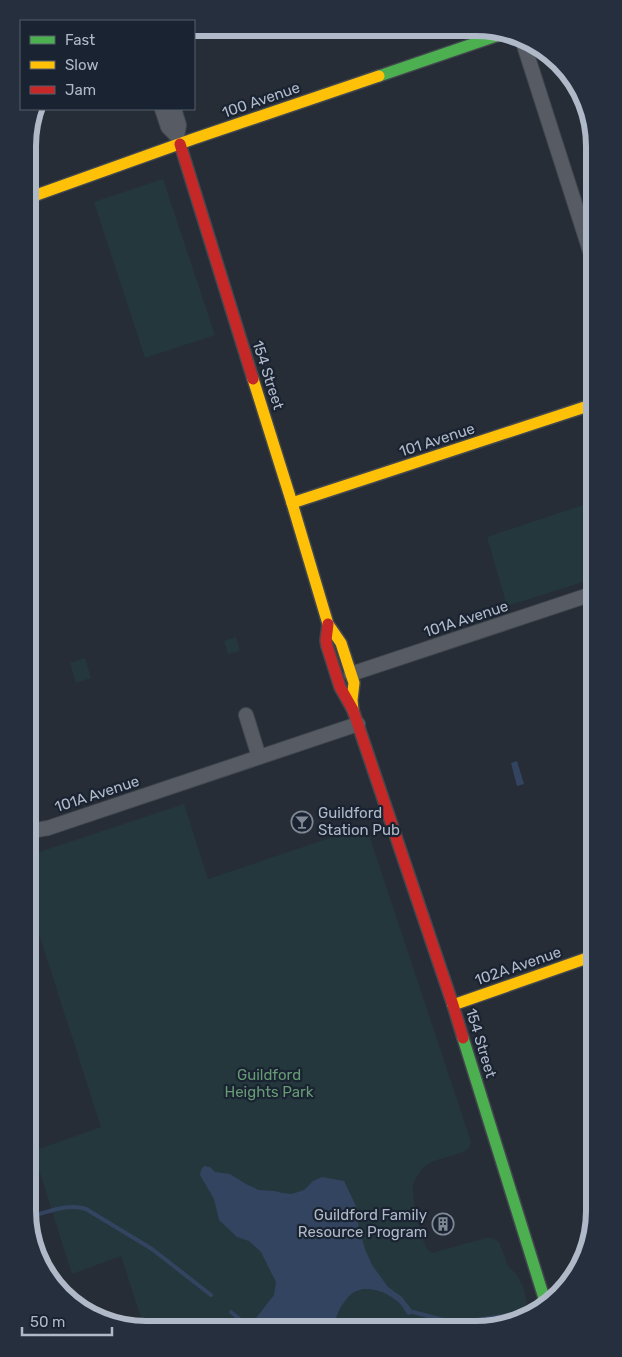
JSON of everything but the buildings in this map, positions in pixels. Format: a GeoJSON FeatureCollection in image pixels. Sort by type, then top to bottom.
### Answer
{"type":"FeatureCollection","features":[{"type":"Feature","properties":{"kind":"main road","name":"100 Avenue"},"geometry":{"type":"LineString","coordinates":[[36,195],[178,140],[492,37]]}},
{"type":"Feature","properties":{"kind":"main road","name":"154 Street"},"geometry":{"type":"LineString","coordinates":[[178,140],[328,624],[341,643],[354,683],[353,710]]}},
{"type":"Feature","properties":{"kind":"main road","name":"101 Avenue"},"geometry":{"type":"LineString","coordinates":[[292,503],[586,407]]}},
{"type":"Feature","properties":{"kind":"main road","name":"154 Street"},"geometry":{"type":"LineString","coordinates":[[328,624],[327,646],[340,687],[353,710],[358,724],[453,1005],[544,1297]]}},
{"type":"Feature","properties":{"kind":"main road","name":"102A Avenue"},"geometry":{"type":"LineString","coordinates":[[453,1005],[586,958]]}},
{"type":"Feature","properties":{"kind":"street"},"geometry":{"type":"LineString","coordinates":[[525,49],[586,238]]}},
{"type":"Feature","properties":{"kind":"street","name":"154 Street"},"geometry":{"type":"LineString","coordinates":[[162,110],[168,127],[178,140]]}},
{"type":"Feature","properties":{"kind":"street","name":"154 Street"},"geometry":{"type":"LineString","coordinates":[[174,110],[179,125],[178,140]]}},
{"type":"Feature","properties":{"kind":"street","name":"101A Avenue"},"geometry":{"type":"LineString","coordinates":[[351,674],[586,596]]}},
{"type":"Feature","properties":{"kind":"street"},"geometry":{"type":"LineString","coordinates":[[246,715],[259,757]]}},
{"type":"Feature","properties":{"kind":"street","name":"101A Avenue"},"geometry":{"type":"LineString","coordinates":[[36,830],[48,828],[358,724]]}},
{"type":"Feature","properties":{"kind":"green space"},"geometry":{"type":"Polygon","coordinates":[[[163,179],[215,335],[145,358],[94,202],[163,179]]]}},
{"type":"Feature","properties":{"kind":"green space"},"geometry":{"type":"Polygon","coordinates":[[[586,504],[586,581],[507,606],[487,537],[586,504]]]}},
{"type":"Feature","properties":{"kind":"green space"},"geometry":{"type":"Polygon","coordinates":[[[236,637],[240,651],[228,654],[224,641],[236,637]]]}},
{"type":"Feature","properties":{"kind":"green space"},"geometry":{"type":"Polygon","coordinates":[[[85,658],[91,678],[76,683],[70,663],[85,658]]]}},
{"type":"Feature","properties":{"kind":"green space","name":"Guildford Heights Park"},"geometry":{"type":"Polygon","coordinates":[[[184,804],[208,879],[366,826],[470,1139],[470,1146],[467,1150],[426,1165],[415,1179],[413,1186],[414,1200],[421,1234],[426,1247],[432,1253],[484,1238],[497,1240],[508,1266],[517,1275],[524,1289],[527,1308],[504,1317],[476,1321],[142,1321],[121,1256],[72,1274],[36,1160],[36,1150],[101,1127],[36,925],[36,853],[184,804]]]}},
{"type":"Feature","properties":{"kind":"water"},"geometry":{"type":"Polygon","coordinates":[[[517,761],[524,784],[517,786],[511,763],[517,761]]]}},
{"type":"Feature","properties":{"kind":"water"},"geometry":{"type":"Polygon","coordinates":[[[204,1166],[210,1167],[215,1172],[230,1174],[259,1190],[292,1194],[304,1190],[313,1181],[322,1177],[344,1181],[356,1206],[359,1228],[372,1265],[388,1287],[402,1297],[412,1310],[412,1314],[408,1315],[399,1303],[381,1292],[362,1289],[350,1295],[340,1309],[336,1321],[253,1321],[274,1295],[276,1282],[261,1252],[249,1241],[237,1237],[219,1220],[214,1199],[200,1175],[204,1166]]]}},
{"type":"Feature","properties":{"kind":"waterway"},"geometry":{"type":"LineString","coordinates":[[36,1215],[72,1207],[86,1209],[152,1249],[211,1295]]}},
{"type":"Feature","properties":{"kind":"waterway"},"geometry":{"type":"LineString","coordinates":[[231,1312],[242,1321]]}},
{"type":"Feature","properties":{"kind":"waterway"},"geometry":{"type":"LineString","coordinates":[[413,1312],[447,1321]]}},
{"type":"Feature","properties":{"kind":"waterway"},"geometry":{"type":"LineString","coordinates":[[482,1319],[510,1315]]}},
{"type":"Feature","properties":{"kind":"traffic: fast"},"geometry":{"type":"LineString","coordinates":[[379,76],[492,37]]}},
{"type":"Feature","properties":{"kind":"traffic: fast"},"geometry":{"type":"LineString","coordinates":[[463,1038],[544,1297]]}},
{"type":"Feature","properties":{"kind":"traffic: slow"},"geometry":{"type":"LineString","coordinates":[[36,195],[193,139],[379,76]]}},
{"type":"Feature","properties":{"kind":"traffic: slow"},"geometry":{"type":"LineString","coordinates":[[253,379],[328,624],[341,643],[354,683],[353,710]]}},
{"type":"Feature","properties":{"kind":"traffic: slow"},"geometry":{"type":"LineString","coordinates":[[292,503],[586,407]]}},
{"type":"Feature","properties":{"kind":"traffic: slow"},"geometry":{"type":"LineString","coordinates":[[453,1005],[586,958]]}},
{"type":"Feature","properties":{"kind":"traffic: jam"},"geometry":{"type":"LineString","coordinates":[[180,144],[253,379]]}},
{"type":"Feature","properties":{"kind":"traffic: jam"},"geometry":{"type":"LineString","coordinates":[[328,624],[327,646],[340,687],[353,710],[463,1038]]}},
{"type":"Feature","properties":{"kind":"place","name":"Guildford Station Pub"},"geometry":{"type":"Point","coordinates":[302,822]}},
{"type":"Feature","properties":{"kind":"place","name":"Guildford Family Resource Program"},"geometry":{"type":"Point","coordinates":[443,1224]}}]}
